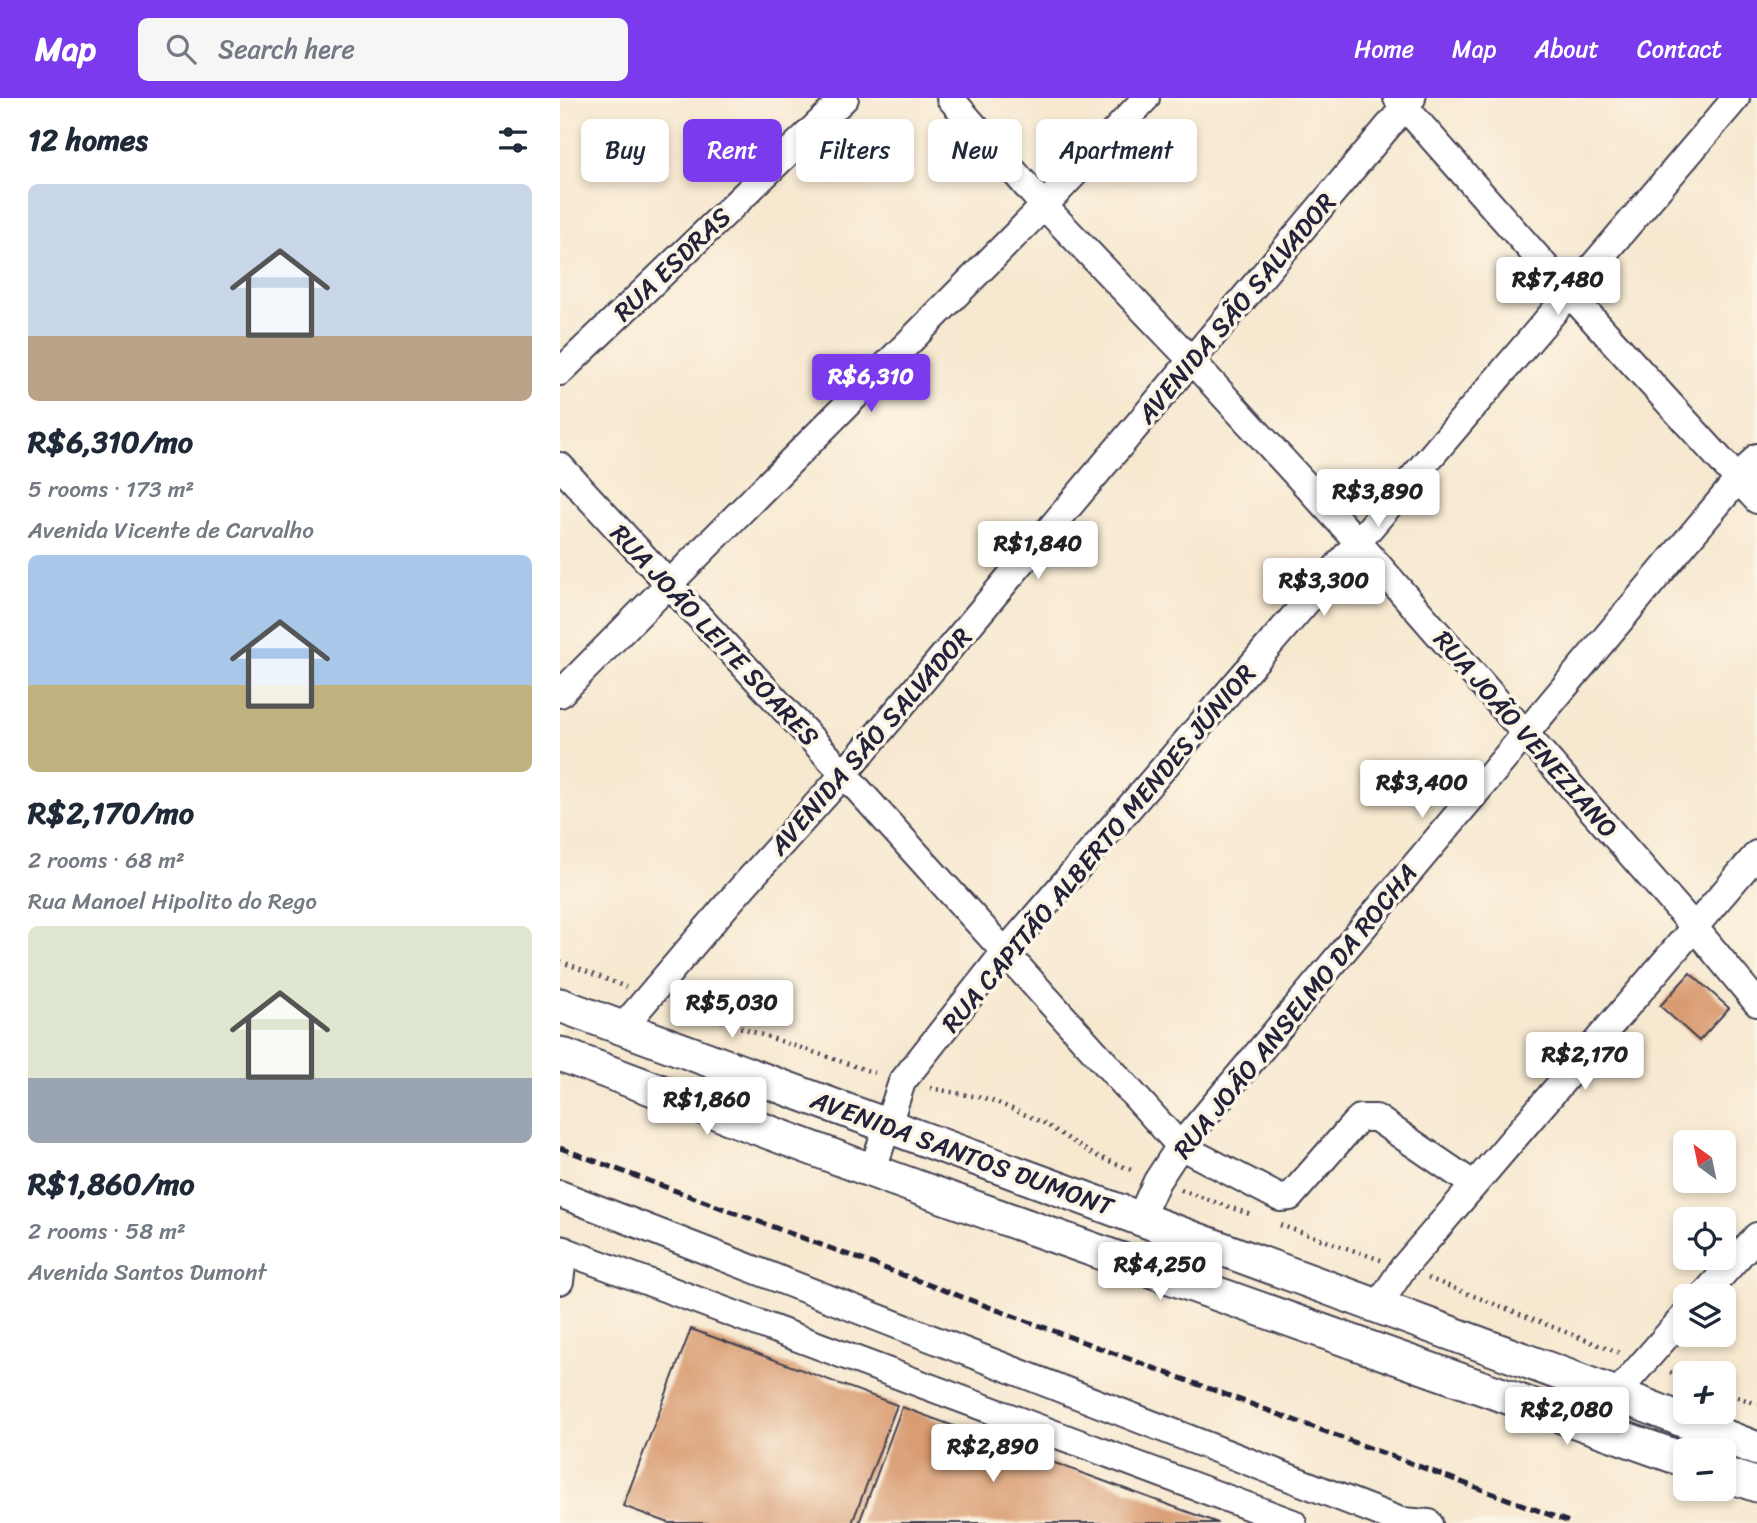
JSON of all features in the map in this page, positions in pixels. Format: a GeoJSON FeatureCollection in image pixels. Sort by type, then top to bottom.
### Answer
{"type":"FeatureCollection","features":[{"type":"Feature","properties":{"kind":"main road","name":"AVENIDA SANTOS DUMONT"},"geometry":{"type":"LineString","coordinates":[[560,1005],[1757,1448]]}},
{"type":"Feature","properties":{"kind":"main road","name":"AVENIDA SANTOS DUMONT"},"geometry":{"type":"LineString","coordinates":[[560,1054],[894,1179],[1673,1456]]}},
{"type":"Feature","properties":{"kind":"main road"},"geometry":{"type":"LineString","coordinates":[[1736,1478],[1757,1486]]}},
{"type":"Feature","properties":{"kind":"street","name":"RUA ESDRAS"},"geometry":{"type":"LineString","coordinates":[[560,372],[845,98]]}},
{"type":"Feature","properties":{"kind":"street","name":"RUA JOÃO VENEZIANO"},"geometry":{"type":"LineString","coordinates":[[950,98],[1044,206],[1192,361],[1358,542],[1695,928],[1757,1003]]}},
{"type":"Feature","properties":{"kind":"street"},"geometry":{"type":"LineString","coordinates":[[560,694],[1044,206],[1146,98]]}},
{"type":"Feature","properties":{"kind":"street","name":"RUA CAPITÃO ALBERTO MENDES JÚNIOR"},"geometry":{"type":"LineString","coordinates":[[873,1169],[902,1082],[1004,953],[1736,98]]}},
{"type":"Feature","properties":{"kind":"street"},"geometry":{"type":"LineString","coordinates":[[1405,101],[1569,293],[1757,500]]}},
{"type":"Feature","properties":{"kind":"street","name":"AVENIDA SÃO SALVADOR"},"geometry":{"type":"LineString","coordinates":[[622,1028],[844,774],[1192,361],[1405,101]]}},
{"type":"Feature","properties":{"kind":"street","name":"RUA JOÃO ANSELMO DA ROCHA"},"geometry":{"type":"LineString","coordinates":[[1140,1218],[1157,1181],[1180,1146],[1757,457]]}},
{"type":"Feature","properties":{"kind":"street","name":"RUA JOÃO LEITE SOARES"},"geometry":{"type":"LineString","coordinates":[[560,466],[844,774],[1180,1146]]}},
{"type":"Feature","properties":{"kind":"street"},"geometry":{"type":"LineString","coordinates":[[1378,1306],[1403,1268],[1757,854]]}},
{"type":"Feature","properties":{"kind":"street"},"geometry":{"type":"LineString","coordinates":[[1180,1146],[1280,1198],[1290,1197],[1360,1118],[1376,1118],[1474,1185]]}},
{"type":"Feature","properties":{"kind":"street"},"geometry":{"type":"LineString","coordinates":[[560,1194],[1398,1522],[1429,1523]]}},
{"type":"Feature","properties":{"kind":"street"},"geometry":{"type":"LineString","coordinates":[[1714,1284],[1757,1236]]}},
{"type":"Feature","properties":{"kind":"street"},"geometry":{"type":"LineString","coordinates":[[560,1281],[562,1250],[1293,1523]]}},
{"type":"Feature","properties":{"kind":"street"},"geometry":{"type":"LineString","coordinates":[[1616,1394],[1673,1328]]}},
{"type":"Feature","properties":{"kind":"path"},"geometry":{"type":"LineString","coordinates":[[560,961],[648,996],[902,1082],[989,1100],[1042,1122],[1094,1154],[1157,1181],[1261,1218]]}},
{"type":"Feature","properties":{"kind":"path"},"geometry":{"type":"LineString","coordinates":[[1274,1222],[1403,1268],[1673,1373]]}},
{"type":"Feature","properties":{"kind":"path"},"geometry":{"type":"LineString","coordinates":[[1736,1396],[1757,1404]]}},
{"type":"Feature","properties":{"kind":"building"},"geometry":{"type":"Polygon","coordinates":[[[1690,973],[1729,1008],[1699,1041],[1660,1006],[1690,973]]]}},
{"type":"Feature","properties":{"kind":"building"},"geometry":{"type":"Polygon","coordinates":[[[691,1329],[897,1405],[852,1523],[669,1523],[623,1506],[691,1329]]]}},
{"type":"Feature","properties":{"kind":"building"},"geometry":{"type":"Polygon","coordinates":[[[902,1407],[1218,1523],[859,1523],[902,1407]]]}},
{"type":"Feature","properties":{"kind":"railway"},"geometry":{"type":"LineString","coordinates":[[560,1148],[1572,1523]]}}]}
